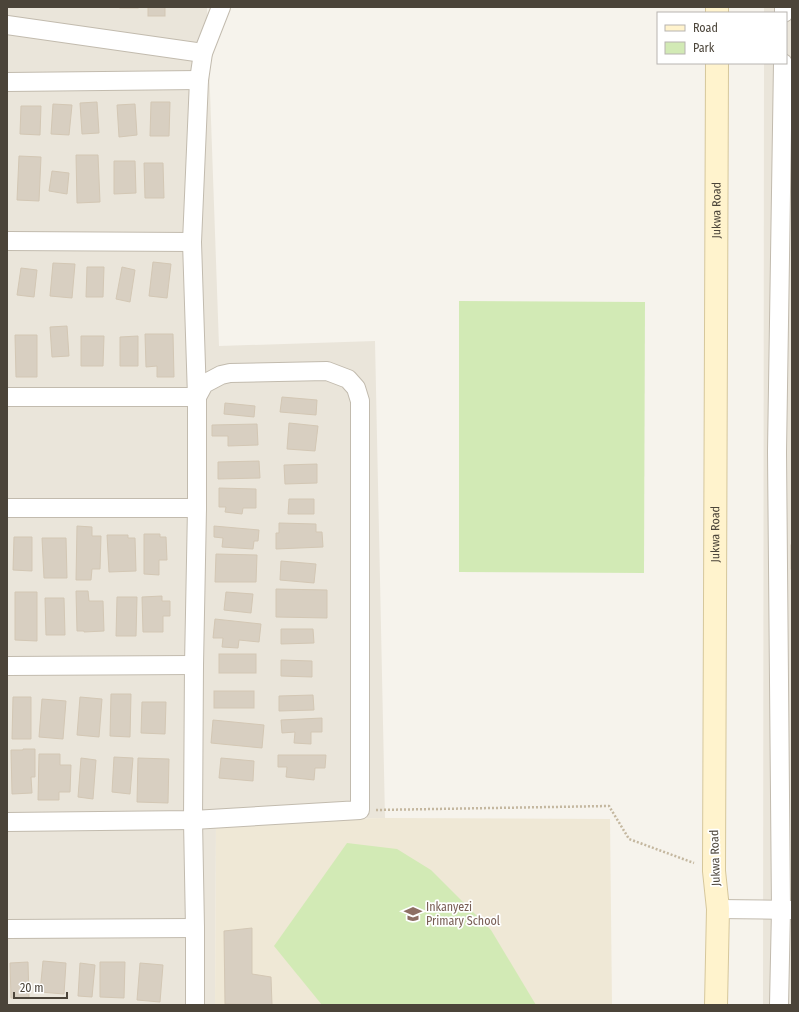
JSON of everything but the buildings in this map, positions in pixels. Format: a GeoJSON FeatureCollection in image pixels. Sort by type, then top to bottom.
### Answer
{"type":"FeatureCollection","features":[{"type":"Feature","properties":{"kind":"street"},"geometry":{"type":"LineString","coordinates":[[195,1005],[193,820],[197,397],[192,242],[200,80],[203,53],[221,7]]}},
{"type":"Feature","properties":{"kind":"street"},"geometry":{"type":"LineString","coordinates":[[7,25],[203,53]]}},
{"type":"Feature","properties":{"kind":"street","name":"Jukwa Road"},"geometry":{"type":"LineString","coordinates":[[716,1005],[718,909],[714,871],[717,64]]}},
{"type":"Feature","properties":{"kind":"street"},"geometry":{"type":"LineString","coordinates":[[779,1005],[786,910],[783,64]]}},
{"type":"Feature","properties":{"kind":"street"},"geometry":{"type":"LineString","coordinates":[[7,82],[200,80]]}},
{"type":"Feature","properties":{"kind":"street"},"geometry":{"type":"LineString","coordinates":[[7,241],[192,242]]}},
{"type":"Feature","properties":{"kind":"street"},"geometry":{"type":"LineString","coordinates":[[7,822],[193,820],[360,810],[360,401],[356,388],[348,378],[327,371],[230,373],[220,375],[204,384],[197,397]]}},
{"type":"Feature","properties":{"kind":"street"},"geometry":{"type":"LineString","coordinates":[[7,397],[197,397]]}},
{"type":"Feature","properties":{"kind":"street"},"geometry":{"type":"LineString","coordinates":[[7,508],[197,508]]}},
{"type":"Feature","properties":{"kind":"street"},"geometry":{"type":"LineString","coordinates":[[7,666],[194,665]]}},
{"type":"Feature","properties":{"kind":"street"},"geometry":{"type":"LineString","coordinates":[[718,909],[786,910]]}},
{"type":"Feature","properties":{"kind":"street"},"geometry":{"type":"LineString","coordinates":[[7,929],[195,928]]}},
{"type":"Feature","properties":{"kind":"path"},"geometry":{"type":"LineString","coordinates":[[360,810],[609,806],[629,839],[714,871]]}},
{"type":"Feature","properties":{"kind":"shaded area"},"geometry":{"type":"Polygon","coordinates":[[[7,7],[207,7],[219,346],[375,341],[385,818],[216,822],[215,1005],[7,1005],[7,7]]]}},
{"type":"Feature","properties":{"kind":"shaded area"},"geometry":{"type":"Polygon","coordinates":[[[764,7],[792,7],[792,1005],[763,1005],[764,64],[787,64],[787,12],[764,12],[764,7]]]}},
{"type":"Feature","properties":{"kind":"shaded area","name":"Inkanyezi Primary School"},"geometry":{"type":"Polygon","coordinates":[[[385,818],[610,819],[612,1005],[215,1005],[216,822],[385,818]]]}},
{"type":"Feature","properties":{"kind":"green space"},"geometry":{"type":"Polygon","coordinates":[[[459,301],[645,302],[644,573],[459,572],[459,301]]]}},
{"type":"Feature","properties":{"kind":"green space"},"geometry":{"type":"Polygon","coordinates":[[[347,843],[397,849],[431,870],[491,930],[536,1005],[322,1005],[274,946],[347,843]]]}},
{"type":"Feature","properties":{"kind":"place","name":"Inkanyezi Primary School"},"geometry":{"type":"Point","coordinates":[413,914]}}]}
